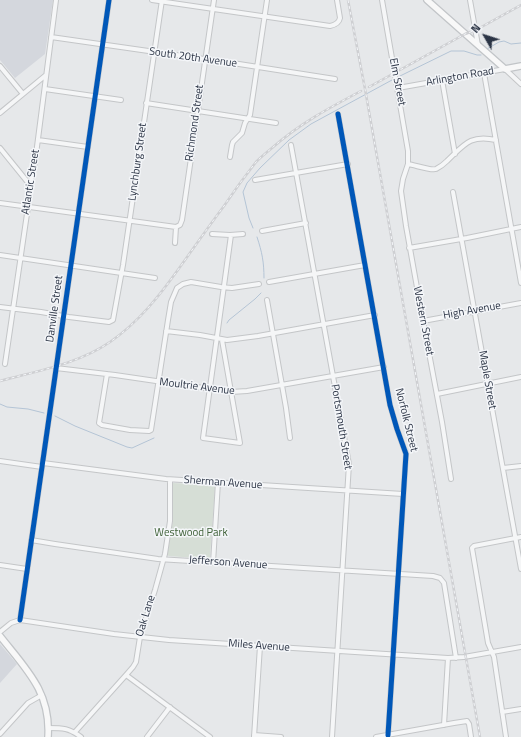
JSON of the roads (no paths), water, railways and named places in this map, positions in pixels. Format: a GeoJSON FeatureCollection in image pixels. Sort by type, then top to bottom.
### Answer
{"type":"FeatureCollection","features":[{"type":"Feature","properties":{"kind":"main road"},"geometry":{"type":"LineString","coordinates":[[427,0],[505,70]]}},
{"type":"Feature","properties":{"kind":"main road","name":"Arlington Road"},"geometry":{"type":"LineString","coordinates":[[505,70],[521,66]]}},
{"type":"Feature","properties":{"kind":"main road"},"geometry":{"type":"LineString","coordinates":[[0,636],[30,673],[38,686],[46,711],[48,737]]}},
{"type":"Feature","properties":{"kind":"street","name":"Atlantic Street"},"geometry":{"type":"LineString","coordinates":[[5,364],[30,185],[35,162],[56,0]]}},
{"type":"Feature","properties":{"kind":"street","name":"Danville Street"},"geometry":{"type":"LineString","coordinates":[[20,620],[109,0]]}},
{"type":"Feature","properties":{"kind":"street"},"geometry":{"type":"LineString","coordinates":[[152,0],[330,26],[338,23],[340,18],[337,0]]}},
{"type":"Feature","properties":{"kind":"street","name":"Richmond Street"},"geometry":{"type":"LineString","coordinates":[[175,243],[176,227],[180,225],[182,220],[214,0]]}},
{"type":"Feature","properties":{"kind":"street"},"geometry":{"type":"LineString","coordinates":[[230,157],[232,145],[235,139],[242,133],[245,123],[250,115],[266,0]]}},
{"type":"Feature","properties":{"kind":"street","name":"Elm Street"},"geometry":{"type":"LineString","coordinates":[[382,0],[408,151],[408,164]]}},
{"type":"Feature","properties":{"kind":"street"},"geometry":{"type":"LineString","coordinates":[[470,0],[478,46]]}},
{"type":"Feature","properties":{"kind":"street","name":"Lynchburg Street"},"geometry":{"type":"LineString","coordinates":[[64,316],[109,322],[113,320],[114,317],[162,1]]}},
{"type":"Feature","properties":{"kind":"street","name":"South 20th Avenue"},"geometry":{"type":"LineString","coordinates":[[51,37],[335,79]]}},
{"type":"Feature","properties":{"kind":"street"},"geometry":{"type":"LineString","coordinates":[[0,66],[23,94]]}},
{"type":"Feature","properties":{"kind":"street"},"geometry":{"type":"LineString","coordinates":[[505,70],[521,84]]}},
{"type":"Feature","properties":{"kind":"street","name":"Arlington Road"},"geometry":{"type":"LineString","coordinates":[[398,88],[505,70]]}},
{"type":"Feature","properties":{"kind":"street"},"geometry":{"type":"LineString","coordinates":[[484,73],[521,283]]}},
{"type":"Feature","properties":{"kind":"street"},"geometry":{"type":"LineString","coordinates":[[0,113],[47,75]]}},
{"type":"Feature","properties":{"kind":"street"},"geometry":{"type":"LineString","coordinates":[[442,80],[455,154]]}},
{"type":"Feature","properties":{"kind":"street"},"geometry":{"type":"LineString","coordinates":[[45,89],[121,100]]}},
{"type":"Feature","properties":{"kind":"street"},"geometry":{"type":"LineString","coordinates":[[146,103],[276,123]]}},
{"type":"Feature","properties":{"kind":"street","name":"Norfolk Street"},"geometry":{"type":"LineString","coordinates":[[338,114],[394,420],[406,454],[388,735]]}},
{"type":"Feature","properties":{"kind":"street"},"geometry":{"type":"LineString","coordinates":[[408,164],[434,169],[444,164],[472,140],[482,138],[496,140]]}},
{"type":"Feature","properties":{"kind":"street"},"geometry":{"type":"LineString","coordinates":[[38,140],[88,147]]}},
{"type":"Feature","properties":{"kind":"street","name":"Portsmouth Street"},"geometry":{"type":"LineString","coordinates":[[291,145],[348,460],[343,570],[332,737]]}},
{"type":"Feature","properties":{"kind":"street"},"geometry":{"type":"LineString","coordinates":[[0,148],[30,185]]}},
{"type":"Feature","properties":{"kind":"street"},"geometry":{"type":"LineString","coordinates":[[255,180],[348,164]]}},
{"type":"Feature","properties":{"kind":"street","name":"Western Street"},"geometry":{"type":"LineString","coordinates":[[408,164],[401,190],[409,248],[437,394],[451,479]]}},
{"type":"Feature","properties":{"kind":"street","name":"Maple Street"},"geometry":{"type":"LineString","coordinates":[[453,192],[521,569]]}},
{"type":"Feature","properties":{"kind":"street"},"geometry":{"type":"LineString","coordinates":[[0,203],[176,227]]}},
{"type":"Feature","properties":{"kind":"street"},"geometry":{"type":"LineString","coordinates":[[262,231],[306,223]]}},
{"type":"Feature","properties":{"kind":"street"},"geometry":{"type":"LineString","coordinates":[[409,248],[521,227]]}},
{"type":"Feature","properties":{"kind":"street"},"geometry":{"type":"LineString","coordinates":[[212,234],[243,234]]}},
{"type":"Feature","properties":{"kind":"street"},"geometry":{"type":"LineString","coordinates":[[222,340],[240,443],[203,438],[231,235]]}},
{"type":"Feature","properties":{"kind":"street"},"geometry":{"type":"LineString","coordinates":[[0,255],[156,278]]}},
{"type":"Feature","properties":{"kind":"street"},"geometry":{"type":"LineString","coordinates":[[269,282],[365,265]]}},
{"type":"Feature","properties":{"kind":"street"},"geometry":{"type":"LineString","coordinates":[[107,374],[100,424],[148,432],[150,430],[171,302],[177,288],[183,284],[191,282],[237,288],[260,284]]}},
{"type":"Feature","properties":{"kind":"street"},"geometry":{"type":"LineString","coordinates":[[267,300],[290,438]]}},
{"type":"Feature","properties":{"kind":"street","name":"High Avenue"},"geometry":{"type":"LineString","coordinates":[[422,321],[521,303]]}},
{"type":"Feature","properties":{"kind":"street"},"geometry":{"type":"LineString","coordinates":[[0,307],[64,316]]}},
{"type":"Feature","properties":{"kind":"street"},"geometry":{"type":"LineString","coordinates":[[166,331],[227,340],[375,315]]}},
{"type":"Feature","properties":{"kind":"street","name":"Moultrie Avenue"},"geometry":{"type":"LineString","coordinates":[[56,368],[231,392],[247,391],[384,367]]}},
{"type":"Feature","properties":{"kind":"street"},"geometry":{"type":"LineString","coordinates":[[437,394],[521,378]]}},
{"type":"Feature","properties":{"kind":"street","name":"Sherman Avenue"},"geometry":{"type":"LineString","coordinates":[[0,461],[170,480],[403,494]]}},
{"type":"Feature","properties":{"kind":"street"},"geometry":{"type":"LineString","coordinates":[[503,468],[521,466]]}},
{"type":"Feature","properties":{"kind":"street","name":"Oak Lane"},"geometry":{"type":"LineString","coordinates":[[75,732],[136,662],[140,637],[155,590],[170,525],[170,480]]}},
{"type":"Feature","properties":{"kind":"street"},"geometry":{"type":"LineString","coordinates":[[213,562],[218,482]]}},
{"type":"Feature","properties":{"kind":"street"},"geometry":{"type":"LineString","coordinates":[[506,737],[494,657],[488,643],[472,548],[474,546],[521,537]]}},
{"type":"Feature","properties":{"kind":"street","name":"Jefferson Avenue"},"geometry":{"type":"LineString","coordinates":[[31,540],[163,559],[433,576],[440,578],[444,583],[456,658]]}},
{"type":"Feature","properties":{"kind":"street"},"geometry":{"type":"LineString","coordinates":[[0,565],[27,569]]}},
{"type":"Feature","properties":{"kind":"street"},"geometry":{"type":"LineString","coordinates":[[0,632],[11,623],[20,620]]}},
{"type":"Feature","properties":{"kind":"street","name":"Miles Avenue"},"geometry":{"type":"LineString","coordinates":[[20,620],[140,637],[448,658],[521,647]]}},
{"type":"Feature","properties":{"kind":"street"},"geometry":{"type":"LineString","coordinates":[[260,646],[254,736],[281,737]]}},
{"type":"Feature","properties":{"kind":"street"},"geometry":{"type":"LineString","coordinates":[[444,725],[448,658]]}},
{"type":"Feature","properties":{"kind":"street"},"geometry":{"type":"LineString","coordinates":[[126,675],[210,737]]}},
{"type":"Feature","properties":{"kind":"street"},"geometry":{"type":"LineString","coordinates":[[0,734],[28,703],[42,695]]}},
{"type":"Feature","properties":{"kind":"street"},"geometry":{"type":"LineString","coordinates":[[147,737],[170,707]]}},
{"type":"Feature","properties":{"kind":"street"},"geometry":{"type":"LineString","coordinates":[[502,712],[521,710]]}},
{"type":"Feature","properties":{"kind":"street"},"geometry":{"type":"LineString","coordinates":[[376,737],[460,722],[468,722],[471,737]]}},
{"type":"Feature","properties":{"kind":"street"},"geometry":{"type":"LineString","coordinates":[[48,728],[64,728],[75,732],[81,737]]}},
{"type":"Feature","properties":{"kind":"street"},"geometry":{"type":"LineString","coordinates":[[410,731],[411,737]]}},
{"type":"Feature","properties":{"kind":"waterway"},"geometry":{"type":"LineString","coordinates":[[487,49],[499,42],[504,41],[511,44],[521,43]]}},
{"type":"Feature","properties":{"kind":"waterway"},"geometry":{"type":"LineString","coordinates":[[400,76],[451,51],[464,51],[481,55]]}},
{"type":"Feature","properties":{"kind":"waterway"},"geometry":{"type":"LineString","coordinates":[[253,228],[243,192],[247,183],[260,168],[289,140],[311,124],[392,80]]}},
{"type":"Feature","properties":{"kind":"waterway"},"geometry":{"type":"LineString","coordinates":[[257,237],[264,267],[264,278]]}},
{"type":"Feature","properties":{"kind":"waterway"},"geometry":{"type":"LineString","coordinates":[[227,323],[261,293]]}},
{"type":"Feature","properties":{"kind":"waterway"},"geometry":{"type":"LineString","coordinates":[[0,404],[7,407],[28,409],[44,413]]}},
{"type":"Feature","properties":{"kind":"waterway"},"geometry":{"type":"LineString","coordinates":[[55,416],[75,426],[127,447],[132,448],[154,438]]}},
{"type":"Feature","properties":{"kind":"railway"},"geometry":{"type":"LineString","coordinates":[[348,0],[480,737]]}},
{"type":"Feature","properties":{"kind":"railway"},"geometry":{"type":"LineString","coordinates":[[369,87],[521,5]]}},
{"type":"Feature","properties":{"kind":"railway"},"geometry":{"type":"LineString","coordinates":[[0,381],[57,366],[85,356],[98,350],[121,334],[140,317],[165,288],[256,162],[282,139],[304,124],[361,91]]}},
{"type":"Feature","properties":{"kind":"park label","name":"Westwood Park"},"geometry":{"type":"Point","coordinates":[191,533]}}]}
